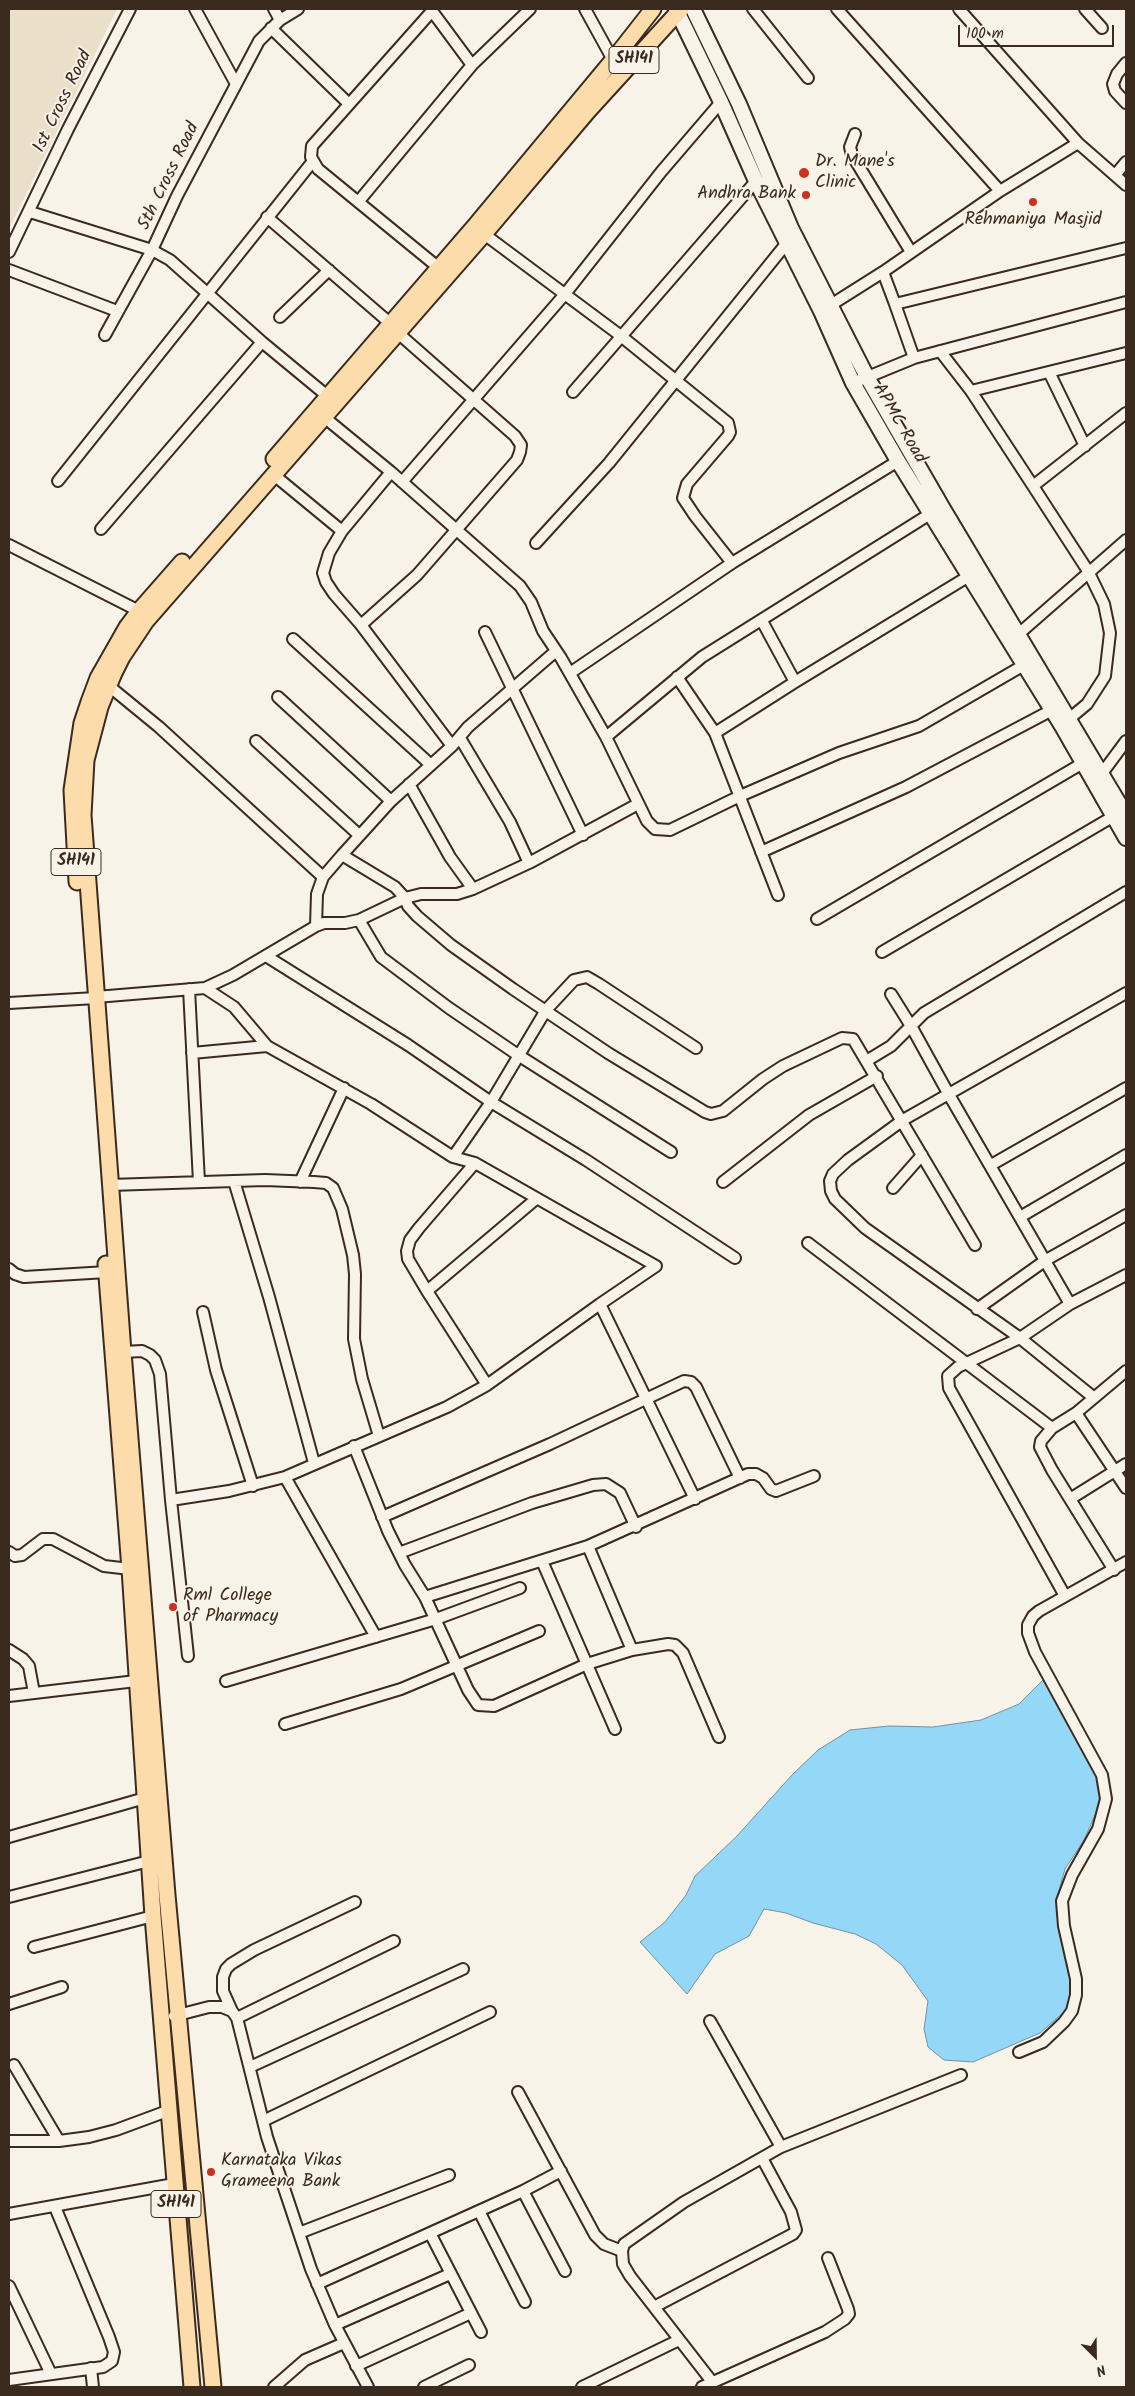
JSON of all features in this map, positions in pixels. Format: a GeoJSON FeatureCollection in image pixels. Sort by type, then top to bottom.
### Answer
{"type":"FeatureCollection","features":[{"type":"Feature","properties":{"kind":"main road","name":"SH141"},"geometry":{"type":"LineString","coordinates":[[394,329],[439,268],[613,60],[653,9]]}},
{"type":"Feature","properties":{"kind":"main road","name":"SH141"},"geometry":{"type":"LineString","coordinates":[[179,2015],[169,1914],[110,1185],[93,998],[72,817],[74,767],[82,723],[98,678],[117,644],[139,611],[266,469],[332,400],[394,329],[484,234],[588,111],[678,10]]}},
{"type":"Feature","properties":{"kind":"main road","name":"SH141"},"geometry":{"type":"LineString","coordinates":[[153,1916],[130,1570],[107,1272],[84,824],[86,760],[100,708],[109,686],[122,657],[146,620],[324,418],[332,400]]}},
{"type":"Feature","properties":{"kind":"main road"},"geometry":{"type":"LineString","coordinates":[[153,1916],[163,2020]]}},
{"type":"Feature","properties":{"kind":"main road"},"geometry":{"type":"LineString","coordinates":[[179,2015],[212,2387]]}},
{"type":"Feature","properties":{"kind":"main road","name":"SH141"},"geometry":{"type":"LineString","coordinates":[[163,2020],[174,2184],[192,2387]]}},
{"type":"Feature","properties":{"kind":"street","name":"1st Cross Road"},"geometry":{"type":"LineString","coordinates":[[9,252],[30,212],[68,129],[130,9]]}},
{"type":"Feature","properties":{"kind":"street"},"geometry":{"type":"LineString","coordinates":[[195,9],[236,84]]}},
{"type":"Feature","properties":{"kind":"street"},"geometry":{"type":"LineString","coordinates":[[274,9],[280,20]]}},
{"type":"Feature","properties":{"kind":"street","name":"5th Cross Road"},"geometry":{"type":"LineString","coordinates":[[298,9],[280,20],[259,40],[176,196],[152,250],[170,260],[262,342],[332,400]]}},
{"type":"Feature","properties":{"kind":"street"},"geometry":{"type":"LineString","coordinates":[[359,200],[472,66],[530,9]]}},
{"type":"Feature","properties":{"kind":"street"},"geometry":{"type":"LineString","coordinates":[[585,9],[613,60]]}},
{"type":"Feature","properties":{"kind":"street","name":"APMC Road"},"geometry":{"type":"LineString","coordinates":[[693,9],[739,104],[826,308],[853,383],[898,461],[969,576],[1014,638],[1103,772],[1120,815],[1126,838]]}},
{"type":"Feature","properties":{"kind":"street"},"geometry":{"type":"LineString","coordinates":[[754,9],[808,78]]}},
{"type":"Feature","properties":{"kind":"street"},"geometry":{"type":"LineString","coordinates":[[837,9],[1000,191]]}},
{"type":"Feature","properties":{"kind":"street"},"geometry":{"type":"LineString","coordinates":[[960,9],[1078,143],[1116,174],[1126,185]]}},
{"type":"Feature","properties":{"kind":"street"},"geometry":{"type":"LineString","coordinates":[[1085,9],[1102,28]]}},
{"type":"Feature","properties":{"kind":"street"},"geometry":{"type":"LineString","coordinates":[[439,268],[359,200],[318,169],[313,161],[311,151],[315,141],[431,10],[472,66]]}},
{"type":"Feature","properties":{"kind":"street","name":"APMC Road"},"geometry":{"type":"LineString","coordinates":[[678,10],[786,244],[867,377],[942,507],[1014,638],[1024,665],[1083,763],[1120,815]]}},
{"type":"Feature","properties":{"kind":"street"},"geometry":{"type":"LineString","coordinates":[[271,28],[349,104]]}},
{"type":"Feature","properties":{"kind":"street"},"geometry":{"type":"LineString","coordinates":[[1126,63],[1117,74],[1113,84],[1115,91],[1126,103]]}},
{"type":"Feature","properties":{"kind":"street"},"geometry":{"type":"LineString","coordinates":[[402,482],[564,294],[661,172],[721,102]]}},
{"type":"Feature","properties":{"kind":"street"},"geometry":{"type":"LineString","coordinates":[[855,134],[850,147],[852,155],[912,252]]}},
{"type":"Feature","properties":{"kind":"street"},"geometry":{"type":"LineString","coordinates":[[826,308],[883,272],[1000,191],[1078,143]]}},
{"type":"Feature","properties":{"kind":"street"},"geometry":{"type":"LineString","coordinates":[[58,481],[266,217],[313,161]]}},
{"type":"Feature","properties":{"kind":"street"},"geometry":{"type":"LineString","coordinates":[[1116,174],[1126,162]]}},
{"type":"Feature","properties":{"kind":"street"},"geometry":{"type":"LineString","coordinates":[[573,392],[756,181]]}},
{"type":"Feature","properties":{"kind":"street"},"geometry":{"type":"LineString","coordinates":[[30,212],[152,250],[105,335]]}},
{"type":"Feature","properties":{"kind":"street"},"geometry":{"type":"LineString","coordinates":[[266,217],[329,270],[515,436],[521,445],[517,460],[417,575],[361,625]]}},
{"type":"Feature","properties":{"kind":"street"},"geometry":{"type":"LineString","coordinates":[[484,234],[621,336],[724,418],[730,427],[728,436],[687,484],[683,498],[732,563]]}},
{"type":"Feature","properties":{"kind":"street"},"geometry":{"type":"LineString","coordinates":[[536,543],[609,463],[786,244]]}},
{"type":"Feature","properties":{"kind":"street"},"geometry":{"type":"LineString","coordinates":[[895,304],[1126,248]]}},
{"type":"Feature","properties":{"kind":"street"},"geometry":{"type":"LineString","coordinates":[[9,270],[117,311]]}},
{"type":"Feature","properties":{"kind":"street"},"geometry":{"type":"LineString","coordinates":[[280,317],[329,270]]}},
{"type":"Feature","properties":{"kind":"street"},"geometry":{"type":"LineString","coordinates":[[883,272],[914,358]]}},
{"type":"Feature","properties":{"kind":"street"},"geometry":{"type":"LineString","coordinates":[[853,383],[914,358],[1126,302]]}},
{"type":"Feature","properties":{"kind":"street"},"geometry":{"type":"LineString","coordinates":[[101,529],[262,342]]}},
{"type":"Feature","properties":{"kind":"street"},"geometry":{"type":"LineString","coordinates":[[940,351],[971,391],[1088,573],[1108,618],[1110,633],[1108,665],[1099,688],[1087,704],[1069,719]]}},
{"type":"Feature","properties":{"kind":"street"},"geometry":{"type":"LineString","coordinates":[[971,391],[1126,353]]}},
{"type":"Feature","properties":{"kind":"street"},"geometry":{"type":"LineString","coordinates":[[1049,372],[1084,446]]}},
{"type":"Feature","properties":{"kind":"street"},"geometry":{"type":"LineString","coordinates":[[1033,486],[1126,413]]}},
{"type":"Feature","properties":{"kind":"street"},"geometry":{"type":"LineString","coordinates":[[324,418],[391,472],[520,586],[531,602],[543,631],[570,673],[606,737],[647,821],[655,829],[661,831],[670,830],[740,796],[839,753],[919,726],[1024,665]]}},
{"type":"Feature","properties":{"kind":"street"},"geometry":{"type":"LineString","coordinates":[[570,673],[732,563],[898,461]]}},
{"type":"Feature","properties":{"kind":"street"},"geometry":{"type":"LineString","coordinates":[[391,472],[342,531],[329,553],[323,572],[326,582],[334,594],[361,625],[452,746]]}},
{"type":"Feature","properties":{"kind":"street"},"geometry":{"type":"LineString","coordinates":[[274,475],[342,531]]}},
{"type":"Feature","properties":{"kind":"street"},"geometry":{"type":"LineString","coordinates":[[606,737],[702,658],[930,514]]}},
{"type":"Feature","properties":{"kind":"street"},"geometry":{"type":"LineString","coordinates":[[1014,638],[1126,540]]}},
{"type":"Feature","properties":{"kind":"street"},"geometry":{"type":"LineString","coordinates":[[9,545],[139,611]]}},
{"type":"Feature","properties":{"kind":"street"},"geometry":{"type":"LineString","coordinates":[[715,733],[969,576]]}},
{"type":"Feature","properties":{"kind":"street"},"geometry":{"type":"LineString","coordinates":[[762,621],[795,682]]}},
{"type":"Feature","properties":{"kind":"street"},"geometry":{"type":"LineString","coordinates":[[484,632],[583,835]]}},
{"type":"Feature","properties":{"kind":"street"},"geometry":{"type":"LineString","coordinates":[[293,639],[431,765]]}},
{"type":"Feature","properties":{"kind":"street"},"geometry":{"type":"LineString","coordinates":[[316,926],[317,894],[323,877],[359,835],[391,801],[452,746],[468,727],[556,651]]}},
{"type":"Feature","properties":{"kind":"street"},"geometry":{"type":"LineString","coordinates":[[677,678],[715,733],[778,895]]}},
{"type":"Feature","properties":{"kind":"street"},"geometry":{"type":"LineString","coordinates":[[109,686],[159,727],[323,877]]}},
{"type":"Feature","properties":{"kind":"street"},"geometry":{"type":"LineString","coordinates":[[278,697],[391,801]]}},
{"type":"Feature","properties":{"kind":"street"},"geometry":{"type":"LineString","coordinates":[[761,852],[906,787],[1052,710]]}},
{"type":"Feature","properties":{"kind":"street"},"geometry":{"type":"LineString","coordinates":[[460,738],[510,822],[529,863]]}},
{"type":"Feature","properties":{"kind":"street"},"geometry":{"type":"LineString","coordinates":[[256,741],[359,835]]}},
{"type":"Feature","properties":{"kind":"street"},"geometry":{"type":"LineString","coordinates":[[1103,772],[1126,741]]}},
{"type":"Feature","properties":{"kind":"street"},"geometry":{"type":"LineString","coordinates":[[817,919],[1083,763]]}},
{"type":"Feature","properties":{"kind":"street"},"geometry":{"type":"LineString","coordinates":[[409,784],[450,857],[473,889]]}},
{"type":"Feature","properties":{"kind":"street"},"geometry":{"type":"LineString","coordinates":[[9,1003],[204,988],[233,976],[324,923],[359,920],[405,898],[421,894],[457,894],[473,889],[529,863],[638,804]]}},
{"type":"Feature","properties":{"kind":"street"},"geometry":{"type":"LineString","coordinates":[[882,952],[1120,815]]}},
{"type":"Feature","properties":{"kind":"street"},"geometry":{"type":"LineString","coordinates":[[342,855],[395,887],[417,916],[451,945],[608,1053],[696,1108],[711,1114],[723,1111],[773,1071],[842,1038],[853,1038],[868,1060],[975,1245]]}},
{"type":"Feature","properties":{"kind":"street"},"geometry":{"type":"LineString","coordinates":[[868,1060],[891,1046],[924,1013],[1126,892]]}},
{"type":"Feature","properties":{"kind":"street"},"geometry":{"type":"LineString","coordinates":[[359,920],[381,957],[449,1008],[518,1055],[671,1152]]}},
{"type":"Feature","properties":{"kind":"street"},"geometry":{"type":"LineString","coordinates":[[266,956],[408,1045],[491,1102],[586,1160],[735,1258]]}},
{"type":"Feature","properties":{"kind":"street"},"geometry":{"type":"LineString","coordinates":[[453,1157],[491,1102],[546,1010],[567,986],[580,978],[587,977],[696,1048]]}},
{"type":"Feature","properties":{"kind":"street"},"geometry":{"type":"LineString","coordinates":[[171,1500],[252,1486],[285,1477],[447,1407],[487,1385],[656,1266],[475,1163],[453,1157],[344,1088],[267,1046],[234,1007],[204,988]]}},
{"type":"Feature","properties":{"kind":"street"},"geometry":{"type":"LineString","coordinates":[[190,989],[199,1182]]}},
{"type":"Feature","properties":{"kind":"street"},"geometry":{"type":"LineString","coordinates":[[1093,1397],[1020,1338],[866,1228],[831,1191],[830,1181],[833,1174],[848,1160],[903,1120],[1126,993]]}},
{"type":"Feature","properties":{"kind":"street"},"geometry":{"type":"LineString","coordinates":[[891,994],[1070,1304]]}},
{"type":"Feature","properties":{"kind":"street"},"geometry":{"type":"LineString","coordinates":[[192,1053],[267,1046]]}},
{"type":"Feature","properties":{"kind":"street"},"geometry":{"type":"LineString","coordinates":[[723,1182],[809,1115],[877,1076]]}},
{"type":"Feature","properties":{"kind":"street"},"geometry":{"type":"LineString","coordinates":[[300,1182],[344,1088]]}},
{"type":"Feature","properties":{"kind":"street"},"geometry":{"type":"LineString","coordinates":[[991,1165],[1126,1088]]}},
{"type":"Feature","properties":{"kind":"street"},"geometry":{"type":"LineString","coordinates":[[893,1188],[922,1155]]}},
{"type":"Feature","properties":{"kind":"street"},"geometry":{"type":"LineString","coordinates":[[1020,1217],[1126,1155]]}},
{"type":"Feature","properties":{"kind":"street"},"geometry":{"type":"LineString","coordinates":[[475,1163],[410,1240],[407,1250],[408,1259],[487,1385]]}},
{"type":"Feature","properties":{"kind":"street"},"geometry":{"type":"LineString","coordinates":[[110,1185],[234,1181],[300,1182],[326,1184],[333,1188],[342,1209],[355,1274],[354,1340],[362,1379],[379,1436]]}},
{"type":"Feature","properties":{"kind":"street"},"geometry":{"type":"LineString","coordinates":[[234,1181],[269,1298],[314,1463]]}},
{"type":"Feature","properties":{"kind":"street"},"geometry":{"type":"LineString","coordinates":[[427,1291],[536,1199]]}},
{"type":"Feature","properties":{"kind":"street"},"geometry":{"type":"LineString","coordinates":[[977,1309],[1046,1260],[1126,1215]]}},
{"type":"Feature","properties":{"kind":"street"},"geometry":{"type":"LineString","coordinates":[[808,1243],[1052,1428]]}},
{"type":"Feature","properties":{"kind":"street"},"geometry":{"type":"LineString","coordinates":[[9,1269],[15,1274],[24,1276],[107,1272]]}},
{"type":"Feature","properties":{"kind":"street"},"geometry":{"type":"LineString","coordinates":[[1065,1596],[949,1388],[948,1376],[952,1371],[966,1363],[1020,1338],[1070,1304],[1126,1275]]}},
{"type":"Feature","properties":{"kind":"street"},"geometry":{"type":"LineString","coordinates":[[600,1304],[694,1499]]}},
{"type":"Feature","properties":{"kind":"street"},"geometry":{"type":"LineString","coordinates":[[203,1312],[216,1370],[252,1486]]}},
{"type":"Feature","properties":{"kind":"street"},"geometry":{"type":"LineString","coordinates":[[123,1352],[142,1351],[150,1355],[158,1367],[163,1394],[171,1500],[188,1656]]}},
{"type":"Feature","properties":{"kind":"street"},"geometry":{"type":"LineString","coordinates":[[1114,1570],[1040,1447],[1043,1436],[1052,1428],[1076,1413],[1126,1371]]}},
{"type":"Feature","properties":{"kind":"street"},"geometry":{"type":"LineString","coordinates":[[382,1517],[542,1448],[684,1381],[691,1382],[703,1399],[740,1478]]}},
{"type":"Feature","properties":{"kind":"street"},"geometry":{"type":"LineString","coordinates":[[1076,1413],[1116,1470],[1126,1488]]}},
{"type":"Feature","properties":{"kind":"street"},"geometry":{"type":"LineString","coordinates":[[354,1446],[382,1517],[399,1553],[425,1597],[473,1700],[478,1705],[486,1707],[504,1703],[587,1664],[632,1650],[668,1644],[679,1648],[718,1737]]}},
{"type":"Feature","properties":{"kind":"street"},"geometry":{"type":"LineString","coordinates":[[1070,1499],[1126,1464]]}},
{"type":"Feature","properties":{"kind":"street"},"geometry":{"type":"LineString","coordinates":[[425,1597],[588,1546],[740,1478],[756,1474],[763,1478],[771,1489],[776,1491],[814,1476]]}},
{"type":"Feature","properties":{"kind":"street"},"geometry":{"type":"LineString","coordinates":[[285,1477],[376,1637]]}},
{"type":"Feature","properties":{"kind":"street"},"geometry":{"type":"LineString","coordinates":[[399,1553],[532,1503],[593,1485],[606,1484],[620,1493],[636,1526]]}},
{"type":"Feature","properties":{"kind":"street"},"geometry":{"type":"LineString","coordinates":[[9,1552],[15,1556],[22,1555],[43,1539],[53,1539],[104,1566],[130,1570]]}},
{"type":"Feature","properties":{"kind":"street"},"geometry":{"type":"LineString","coordinates":[[588,1546],[632,1650]]}},
{"type":"Feature","properties":{"kind":"street"},"geometry":{"type":"LineString","coordinates":[[542,1561],[616,1729]]}},
{"type":"Feature","properties":{"kind":"street"},"geometry":{"type":"LineString","coordinates":[[1019,2052],[1043,2042],[1064,2022],[1072,2011],[1076,1995],[1076,1979],[1064,1926],[1062,1900],[1072,1875],[1098,1829],[1106,1799],[1102,1775],[1034,1652],[1028,1633],[1033,1616],[1126,1562]]}},
{"type":"Feature","properties":{"kind":"street"},"geometry":{"type":"LineString","coordinates":[[226,1681],[436,1619],[520,1588]]}},
{"type":"Feature","properties":{"kind":"street"},"geometry":{"type":"LineString","coordinates":[[285,1724],[401,1689],[539,1631]]}},
{"type":"Feature","properties":{"kind":"street"},"geometry":{"type":"LineString","coordinates":[[9,1650],[23,1659],[29,1666],[34,1693]]}},
{"type":"Feature","properties":{"kind":"street"},"geometry":{"type":"LineString","coordinates":[[9,1696],[136,1681]]}},
{"type":"Feature","properties":{"kind":"street"},"geometry":{"type":"LineString","coordinates":[[9,1837],[145,1798]]}},
{"type":"Feature","properties":{"kind":"street"},"geometry":{"type":"LineString","coordinates":[[9,1897],[149,1861]]}},
{"type":"Feature","properties":{"kind":"street"},"geometry":{"type":"LineString","coordinates":[[355,1902],[254,1950],[231,1964],[226,1969],[223,1977],[223,1991],[234,2014],[250,2067],[263,2121],[317,2284],[335,2325],[368,2387]]}},
{"type":"Feature","properties":{"kind":"street"},"geometry":{"type":"LineString","coordinates":[[34,1947],[153,1916]]}},
{"type":"Feature","properties":{"kind":"street"},"geometry":{"type":"LineString","coordinates":[[234,2014],[394,1941]]}},
{"type":"Feature","properties":{"kind":"street"},"geometry":{"type":"LineString","coordinates":[[250,2067],[463,1969]]}},
{"type":"Feature","properties":{"kind":"street"},"geometry":{"type":"LineString","coordinates":[[9,2004],[62,1987]]}},
{"type":"Feature","properties":{"kind":"street"},"geometry":{"type":"LineString","coordinates":[[163,2020],[209,2007],[222,2008],[234,2014]]}},
{"type":"Feature","properties":{"kind":"street"},"geometry":{"type":"LineString","coordinates":[[263,2121],[490,2012]]}},
{"type":"Feature","properties":{"kind":"street"},"geometry":{"type":"LineString","coordinates":[[710,2021],[781,2148]]}},
{"type":"Feature","properties":{"kind":"street"},"geometry":{"type":"LineString","coordinates":[[14,2065],[59,2141]]}},
{"type":"Feature","properties":{"kind":"street"},"geometry":{"type":"LineString","coordinates":[[713,2383],[630,2276],[623,2264],[622,2251],[624,2244],[684,2202],[781,2148],[960,2075]]}},
{"type":"Feature","properties":{"kind":"street"},"geometry":{"type":"LineString","coordinates":[[518,2092],[595,2235],[604,2244],[622,2251]]}},
{"type":"Feature","properties":{"kind":"street"},"geometry":{"type":"LineString","coordinates":[[9,2141],[59,2141],[109,2132],[170,2110]]}},
{"type":"Feature","properties":{"kind":"street"},"geometry":{"type":"LineString","coordinates":[[654,2307],[793,2234],[796,2230],[791,2212],[762,2158]]}},
{"type":"Feature","properties":{"kind":"street"},"geometry":{"type":"LineString","coordinates":[[317,2284],[523,2191],[561,2171]]}},
{"type":"Feature","properties":{"kind":"street"},"geometry":{"type":"LineString","coordinates":[[299,2233],[449,2175]]}},
{"type":"Feature","properties":{"kind":"street"},"geometry":{"type":"LineString","coordinates":[[9,2214],[174,2184]]}},
{"type":"Feature","properties":{"kind":"street"},"geometry":{"type":"LineString","coordinates":[[523,2191],[565,2271]]}},
{"type":"Feature","properties":{"kind":"street"},"geometry":{"type":"LineString","coordinates":[[9,2380],[103,2367],[112,2361],[114,2352],[55,2207]]}},
{"type":"Feature","properties":{"kind":"street"},"geometry":{"type":"LineString","coordinates":[[479,2211],[526,2302]]}},
{"type":"Feature","properties":{"kind":"street"},"geometry":{"type":"LineString","coordinates":[[430,2233],[481,2332]]}},
{"type":"Feature","properties":{"kind":"street"},"geometry":{"type":"LineString","coordinates":[[702,2387],[825,2332],[845,2320],[849,2314],[848,2309],[828,2258]]}},
{"type":"Feature","properties":{"kind":"street"},"geometry":{"type":"LineString","coordinates":[[335,2325],[450,2274]]}},
{"type":"Feature","properties":{"kind":"street"},"geometry":{"type":"LineString","coordinates":[[9,2286],[51,2374]]}},
{"type":"Feature","properties":{"kind":"street"},"geometry":{"type":"LineString","coordinates":[[356,2366],[471,2313]]}},
{"type":"Feature","properties":{"kind":"street"},"geometry":{"type":"LineString","coordinates":[[582,2387],[679,2340]]}},
{"type":"Feature","properties":{"kind":"street"},"geometry":{"type":"LineString","coordinates":[[274,2387],[295,2366],[344,2343]]}},
{"type":"Feature","properties":{"kind":"street"},"geometry":{"type":"LineString","coordinates":[[424,2387],[469,2365]]}},
{"type":"Feature","properties":{"kind":"street"},"geometry":{"type":"LineString","coordinates":[[91,2368],[94,2387]]}},
{"type":"Feature","properties":{"kind":"shaded area"},"geometry":{"type":"Polygon","coordinates":[[[9,9],[117,9],[9,229],[9,9]]]}},
{"type":"Feature","properties":{"kind":"water"},"geometry":{"type":"Polygon","coordinates":[[[1044,1679],[1101,1775],[1099,1806],[1084,1840],[1065,1869],[1057,1898],[1075,1998],[1064,2012],[1040,2033],[973,2062],[944,2060],[928,2047],[924,2029],[928,2001],[902,1965],[876,1944],[855,1934],[813,1923],[786,1913],[764,1909],[749,1936],[715,1954],[687,1994],[640,1942],[665,1922],[686,1895],[695,1876],[736,1837],[792,1775],[818,1750],[850,1730],[889,1726],[933,1727],[981,1720],[1019,1704],[1044,1679]]]}},
{"type":"Feature","properties":{"kind":"place","name":"Dr. Mane's Clinic"},"geometry":{"type":"Point","coordinates":[804,173]}},
{"type":"Feature","properties":{"kind":"place","name":"Andhra Bank"},"geometry":{"type":"Point","coordinates":[806,195]}},
{"type":"Feature","properties":{"kind":"place","name":"Rehmaniya Masjid"},"geometry":{"type":"Point","coordinates":[1033,202]}},
{"type":"Feature","properties":{"kind":"place","name":"Rml College of Pharmacy"},"geometry":{"type":"Point","coordinates":[173,1607]}},
{"type":"Feature","properties":{"kind":"place","name":"Karnataka Vikas Grameena Bank"},"geometry":{"type":"Point","coordinates":[211,2172]}}]}
